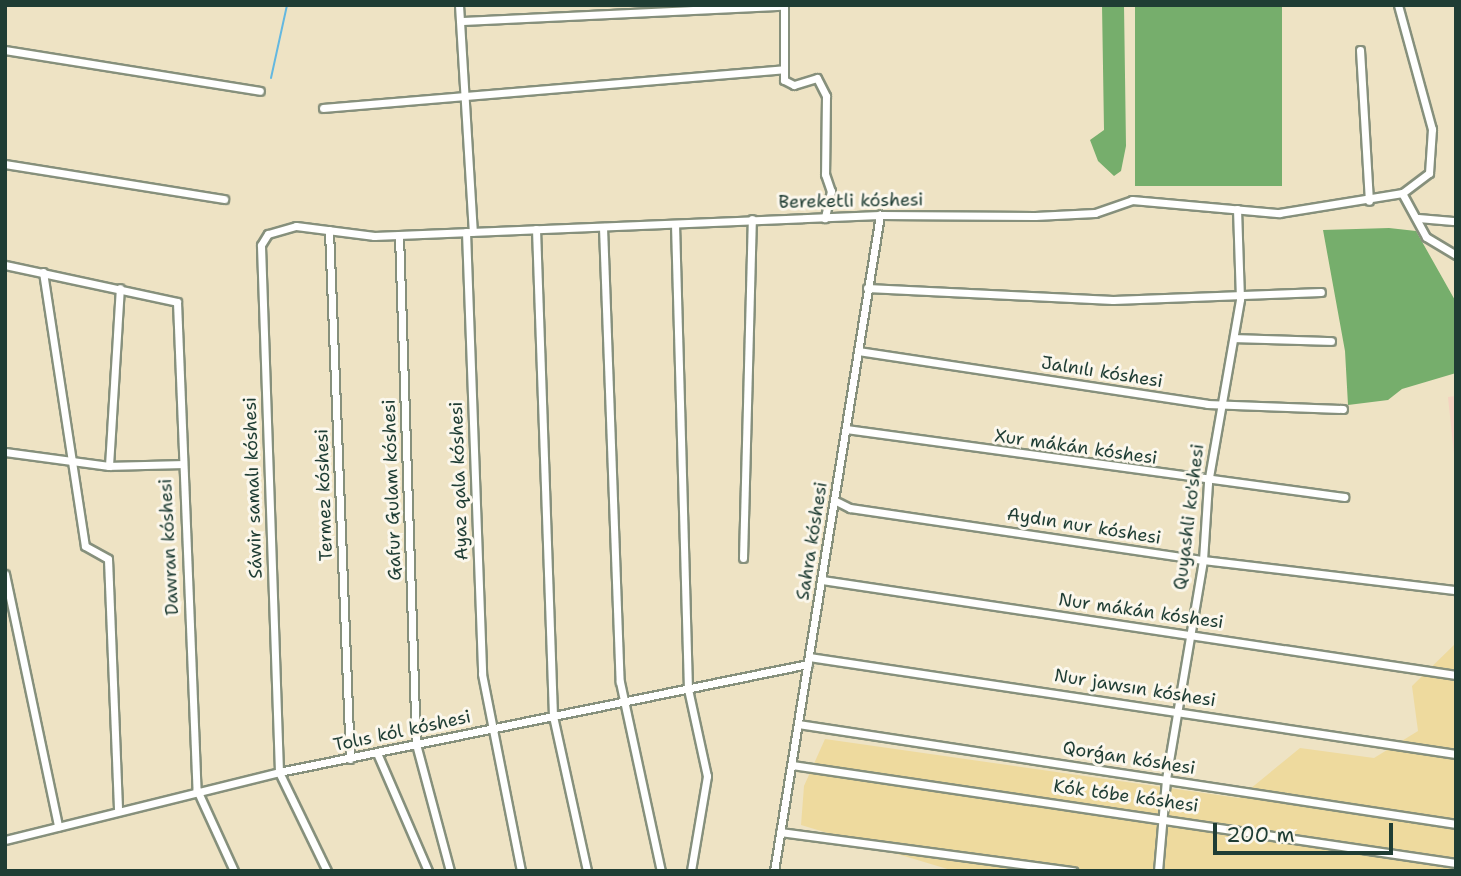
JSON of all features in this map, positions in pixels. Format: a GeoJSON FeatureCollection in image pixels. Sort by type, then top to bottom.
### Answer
{"type":"FeatureCollection","features":[{"type":"Feature","properties":{"kind":"street","name":"Ayaz qala kóshesi"},"geometry":{"type":"LineString","coordinates":[[459,5],[467,92],[482,674],[521,871]]}},
{"type":"Feature","properties":{"kind":"street"},"geometry":{"type":"LineString","coordinates":[[1398,5],[1432,129],[1429,173],[1402,193],[1426,237],[1456,255]]}},
{"type":"Feature","properties":{"kind":"street"},"geometry":{"type":"LineString","coordinates":[[461,22],[784,6],[783,69],[788,85],[817,79],[826,96],[825,174],[831,191],[825,218]]}},
{"type":"Feature","properties":{"kind":"street"},"geometry":{"type":"LineString","coordinates":[[5,50],[261,91]]}},
{"type":"Feature","properties":{"kind":"street"},"geometry":{"type":"LineString","coordinates":[[1360,50],[1369,201]]}},
{"type":"Feature","properties":{"kind":"street"},"geometry":{"type":"LineString","coordinates":[[323,108],[467,92],[783,69]]}},
{"type":"Feature","properties":{"kind":"street"},"geometry":{"type":"LineString","coordinates":[[5,164],[224,199]]}},
{"type":"Feature","properties":{"kind":"street","name":"Bereketli kóshesi"},"geometry":{"type":"LineString","coordinates":[[296,226],[399,235],[880,215],[1095,214],[1132,200],[1286,213],[1369,201],[1402,193]]}},
{"type":"Feature","properties":{"kind":"street","name":"Quyashli ko'shesi"},"geometry":{"type":"LineString","coordinates":[[1158,871],[1166,779],[1188,634],[1203,560],[1208,483],[1240,299],[1237,209]]}},
{"type":"Feature","properties":{"kind":"street","name":"Sahra kóshesi"},"geometry":{"type":"LineString","coordinates":[[774,871],[880,215]]}},
{"type":"Feature","properties":{"kind":"street"},"geometry":{"type":"LineString","coordinates":[[1418,218],[1456,221]]}},
{"type":"Feature","properties":{"kind":"street"},"geometry":{"type":"LineString","coordinates":[[743,558],[752,219]]}},
{"type":"Feature","properties":{"kind":"street"},"geometry":{"type":"LineString","coordinates":[[675,224],[688,689],[707,776],[691,871]]}},
{"type":"Feature","properties":{"kind":"street","name":"Sáwir samalı kóshesi"},"geometry":{"type":"LineString","coordinates":[[279,772],[261,245],[268,234],[296,226]]}},
{"type":"Feature","properties":{"kind":"street"},"geometry":{"type":"LineString","coordinates":[[603,227],[625,701],[661,871]]}},
{"type":"Feature","properties":{"kind":"street"},"geometry":{"type":"LineString","coordinates":[[536,229],[553,716],[587,871]]}},
{"type":"Feature","properties":{"kind":"street","name":"Termez kóshesi"},"geometry":{"type":"LineString","coordinates":[[329,230],[350,759]]}},
{"type":"Feature","properties":{"kind":"street","name":"Gafur Gulam kóshesi"},"geometry":{"type":"LineString","coordinates":[[399,235],[415,744],[450,871]]}},
{"type":"Feature","properties":{"kind":"street"},"geometry":{"type":"LineString","coordinates":[[5,265],[120,288],[109,466]]}},
{"type":"Feature","properties":{"kind":"street"},"geometry":{"type":"LineString","coordinates":[[43,272],[68,462],[89,551],[108,559],[118,810]]}},
{"type":"Feature","properties":{"kind":"street","name":"Dawran kóshesi"},"geometry":{"type":"LineString","coordinates":[[120,288],[177,302],[181,464],[197,790]]}},
{"type":"Feature","properties":{"kind":"street"},"geometry":{"type":"LineString","coordinates":[[867,288],[1240,299],[1321,292]]}},
{"type":"Feature","properties":{"kind":"street"},"geometry":{"type":"LineString","coordinates":[[1235,338],[1331,341]]}},
{"type":"Feature","properties":{"kind":"street","name":"Jalnılı kóshesi"},"geometry":{"type":"LineString","coordinates":[[858,351],[1221,404],[1343,409]]}},
{"type":"Feature","properties":{"kind":"street","name":"Xur mákán kóshesi"},"geometry":{"type":"LineString","coordinates":[[846,429],[1208,483],[1344,497]]}},
{"type":"Feature","properties":{"kind":"street"},"geometry":{"type":"LineString","coordinates":[[5,452],[109,466],[181,464]]}},
{"type":"Feature","properties":{"kind":"street","name":"Aydın nur kóshesi"},"geometry":{"type":"LineString","coordinates":[[834,499],[850,508],[1203,560],[1456,590]]}},
{"type":"Feature","properties":{"kind":"street"},"geometry":{"type":"LineString","coordinates":[[5,573],[58,826]]}},
{"type":"Feature","properties":{"kind":"street","name":"Nur mákán kóshesi"},"geometry":{"type":"LineString","coordinates":[[822,580],[1456,675]]}},
{"type":"Feature","properties":{"kind":"street","name":"Tolıs kól kóshesi"},"geometry":{"type":"LineString","coordinates":[[5,840],[197,790],[688,689],[809,660]]}},
{"type":"Feature","properties":{"kind":"street","name":"Nur jawsın kóshesi"},"geometry":{"type":"LineString","coordinates":[[809,660],[1177,711],[1456,754]]}},
{"type":"Feature","properties":{"kind":"street","name":"Qorǵan kóshesi"},"geometry":{"type":"LineString","coordinates":[[798,724],[1456,824]]}},
{"type":"Feature","properties":{"kind":"street"},"geometry":{"type":"LineString","coordinates":[[377,753],[428,871]]}},
{"type":"Feature","properties":{"kind":"street","name":"Kók tóbe kóshesi"},"geometry":{"type":"LineString","coordinates":[[792,765],[1162,816],[1456,863]]}},
{"type":"Feature","properties":{"kind":"street"},"geometry":{"type":"LineString","coordinates":[[279,772],[327,871]]}},
{"type":"Feature","properties":{"kind":"street"},"geometry":{"type":"LineString","coordinates":[[197,790],[234,871]]}},
{"type":"Feature","properties":{"kind":"street"},"geometry":{"type":"LineString","coordinates":[[780,832],[1073,871]]}},
{"type":"Feature","properties":{"kind":"shaded area"},"geometry":{"type":"Polygon","coordinates":[[[1456,396],[1456,473],[1448,397],[1456,396]]]}},
{"type":"Feature","properties":{"kind":"green space"},"geometry":{"type":"Polygon","coordinates":[[[1102,5],[1124,5],[1126,146],[1121,171],[1114,176],[1098,161],[1090,140],[1104,130],[1102,5]]]}},
{"type":"Feature","properties":{"kind":"green space"},"geometry":{"type":"Polygon","coordinates":[[[1135,5],[1282,5],[1282,186],[1135,186],[1135,5]]]}},
{"type":"Feature","properties":{"kind":"green space"},"geometry":{"type":"Polygon","coordinates":[[[1389,228],[1416,231],[1456,302],[1456,373],[1402,389],[1388,400],[1348,405],[1345,351],[1323,230],[1389,228]]]}},
{"type":"Feature","properties":{"kind":"sand"},"geometry":{"type":"Polygon","coordinates":[[[1456,643],[1456,871],[954,871],[801,825],[804,786],[825,739],[1239,798],[1300,748],[1374,758],[1418,731],[1412,686],[1456,643]]]}},
{"type":"Feature","properties":{"kind":"waterway"},"geometry":{"type":"LineString","coordinates":[[271,78],[287,5]]}}]}
